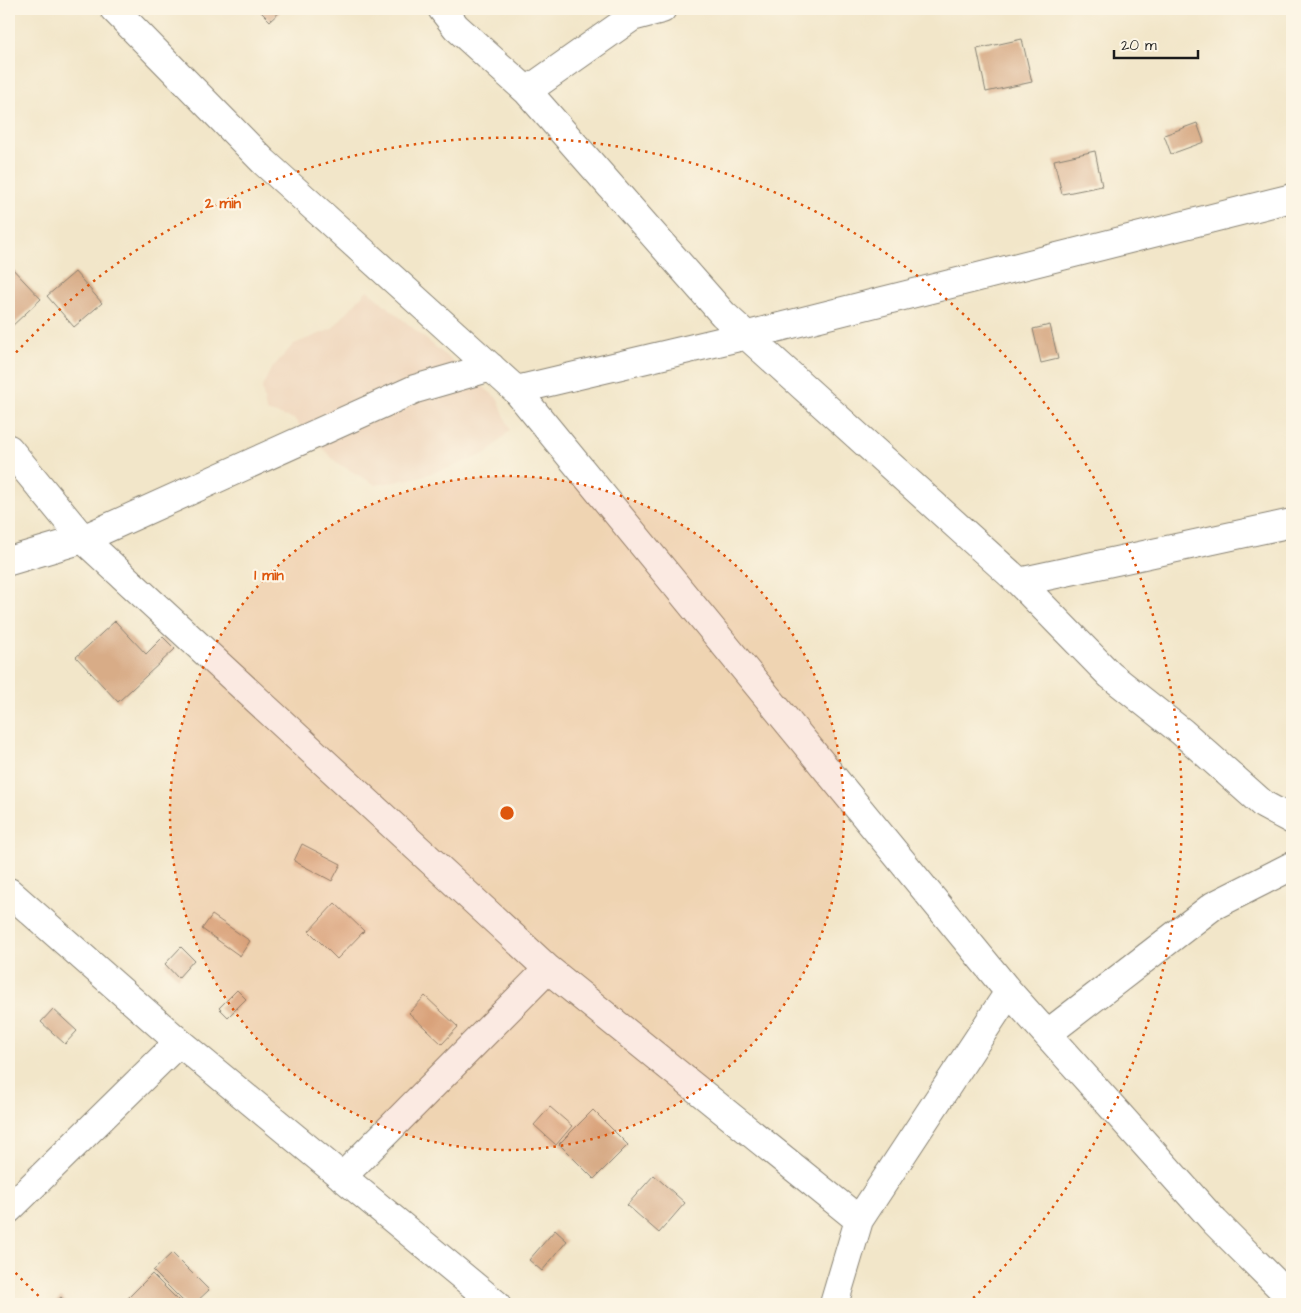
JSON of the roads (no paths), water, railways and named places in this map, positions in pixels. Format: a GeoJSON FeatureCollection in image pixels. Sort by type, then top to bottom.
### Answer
{"type":"FeatureCollection","features":[{"type":"Feature","properties":{"kind":"street"},"geometry":{"type":"LineString","coordinates":[[114,9],[264,162],[516,390],[1009,992],[1215,1222],[1292,1299]]}},
{"type":"Feature","properties":{"kind":"street"},"geometry":{"type":"LineString","coordinates":[[442,9],[456,27],[527,91],[723,314],[1019,582],[1110,675],[1182,732],[1264,805],[1292,820]]}},
{"type":"Feature","properties":{"kind":"street"},"geometry":{"type":"LineString","coordinates":[[527,91],[632,17],[662,9]]}},
{"type":"Feature","properties":{"kind":"street"},"geometry":{"type":"LineString","coordinates":[[516,390],[748,335],[1292,198]]}},
{"type":"Feature","properties":{"kind":"street"},"geometry":{"type":"LineString","coordinates":[[9,560],[83,539],[415,389],[491,367]]}},
{"type":"Feature","properties":{"kind":"street"},"geometry":{"type":"LineString","coordinates":[[9,449],[83,539],[548,968],[859,1220]]}},
{"type":"Feature","properties":{"kind":"street"},"geometry":{"type":"LineString","coordinates":[[1019,582],[1292,523]]}},
{"type":"Feature","properties":{"kind":"street"},"geometry":{"type":"LineString","coordinates":[[1047,1034],[1213,906],[1292,866]]}},
{"type":"Feature","properties":{"kind":"street"},"geometry":{"type":"LineString","coordinates":[[12,900],[496,1304]]}},
{"type":"Feature","properties":{"kind":"street"},"geometry":{"type":"LineString","coordinates":[[342,1177],[548,968]]}},
{"type":"Feature","properties":{"kind":"street"},"geometry":{"type":"LineString","coordinates":[[834,1304],[859,1220],[1009,992]]}},
{"type":"Feature","properties":{"kind":"street"},"geometry":{"type":"LineString","coordinates":[[9,1209],[180,1042]]}}]}
